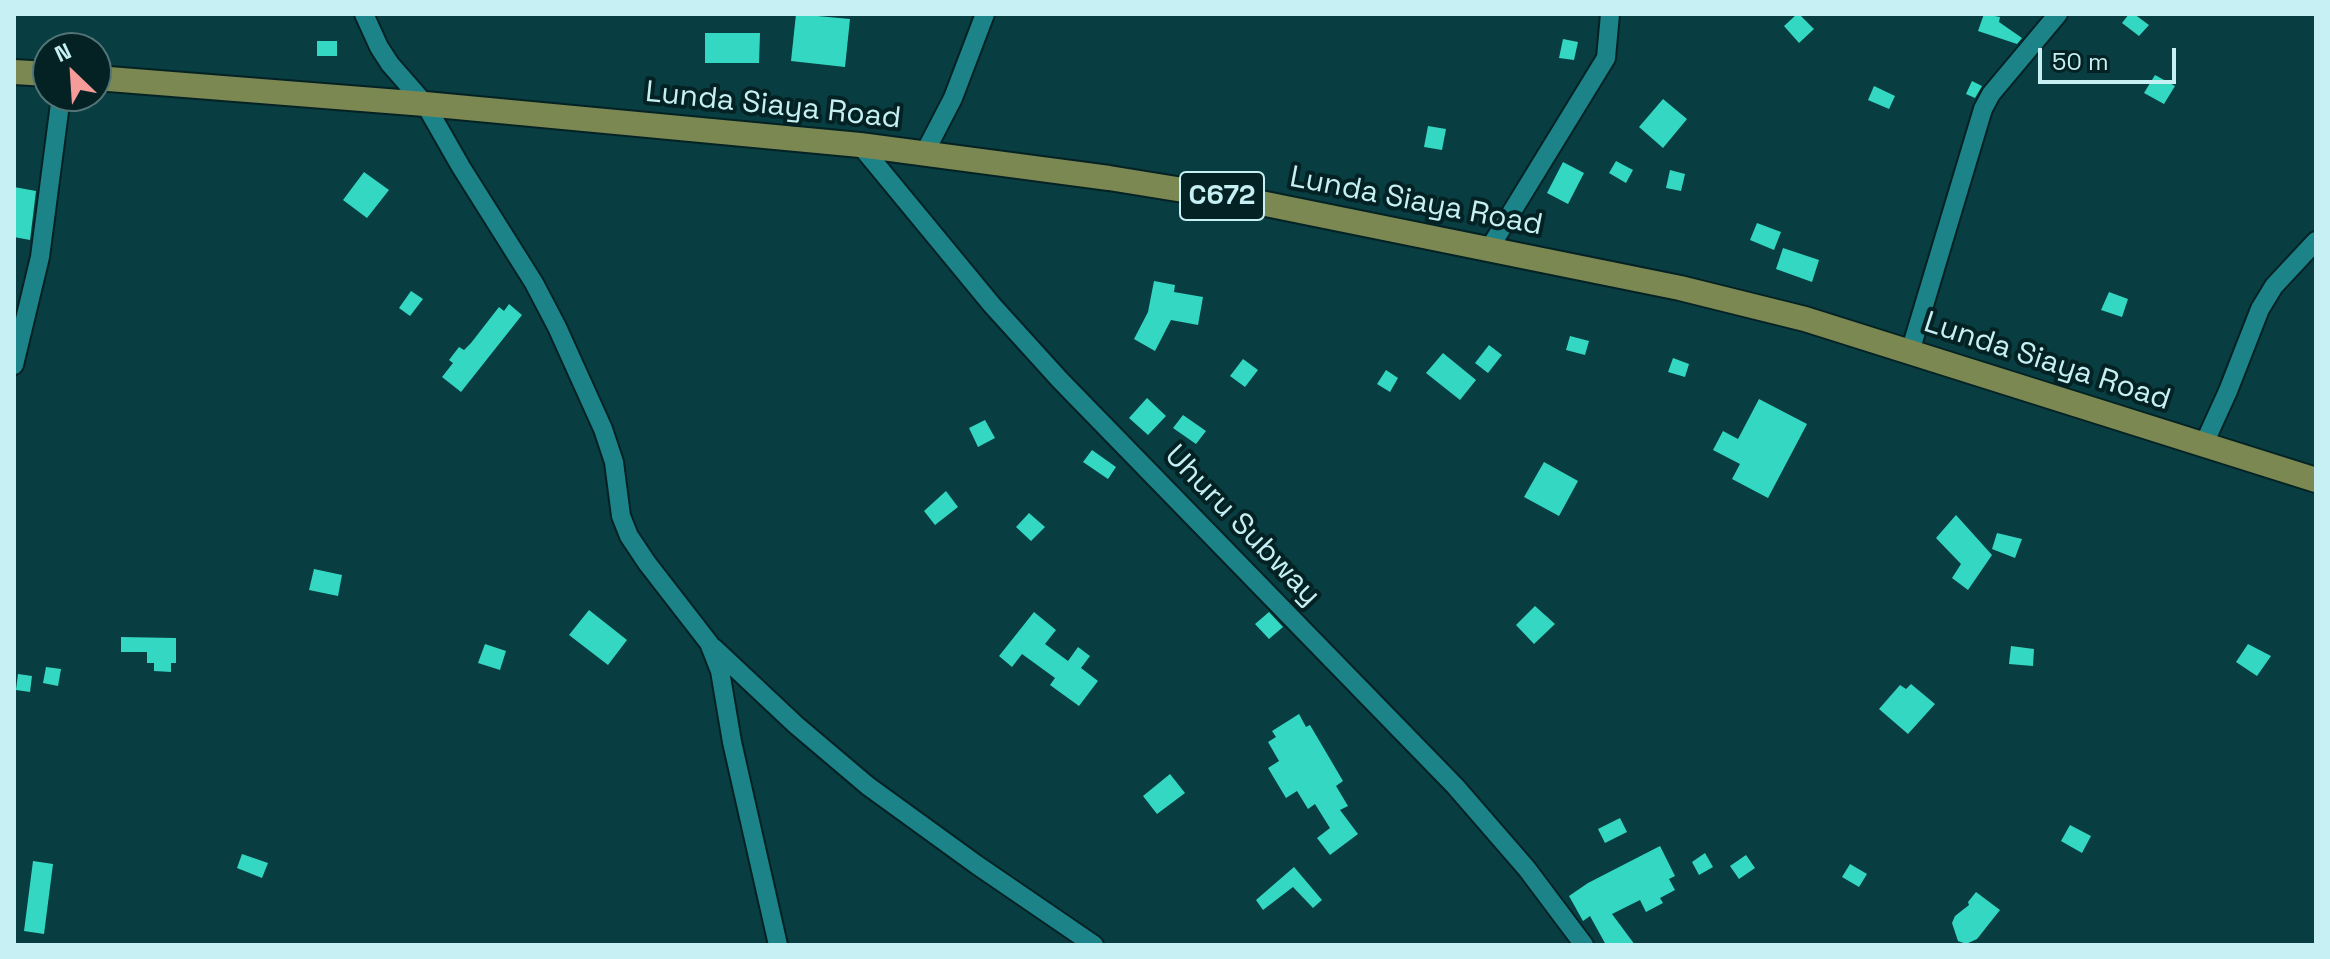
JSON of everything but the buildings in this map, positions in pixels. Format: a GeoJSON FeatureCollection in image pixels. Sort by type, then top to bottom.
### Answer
{"type":"FeatureCollection","features":[{"type":"Feature","properties":{"kind":"main road","name":"Lunda Siaya Road"},"geometry":{"type":"LineString","coordinates":[[112,79],[425,104],[860,145],[1071,172],[1251,201],[1680,288],[1805,319],[2316,480]]}},
{"type":"Feature","properties":{"kind":"street"},"geometry":{"type":"LineString","coordinates":[[364,14],[379,47],[425,104],[534,283],[603,429],[614,462],[621,516],[629,536],[709,643],[796,725],[868,786],[1094,945]]}},
{"type":"Feature","properties":{"kind":"street"},"geometry":{"type":"LineString","coordinates":[[924,154],[953,98],[985,14]]}},
{"type":"Feature","properties":{"kind":"street"},"geometry":{"type":"LineString","coordinates":[[1489,249],[1606,58],[1610,14]]}},
{"type":"Feature","properties":{"kind":"street"},"geometry":{"type":"LineString","coordinates":[[1910,352],[1983,109],[1991,94],[2058,14]]}},
{"type":"Feature","properties":{"kind":"street"},"geometry":{"type":"LineString","coordinates":[[14,365],[40,257],[59,112]]}},
{"type":"Feature","properties":{"kind":"street","name":"Uhuru Subway"},"geometry":{"type":"LineString","coordinates":[[860,145],[992,305],[1060,380],[1455,786],[1527,869],[1584,945]]}},
{"type":"Feature","properties":{"kind":"street"},"geometry":{"type":"LineString","coordinates":[[2203,446],[2260,309],[2274,286],[2316,241]]}},
{"type":"Feature","properties":{"kind":"street"},"geometry":{"type":"LineString","coordinates":[[709,643],[720,671],[732,742],[778,945]]}}]}
